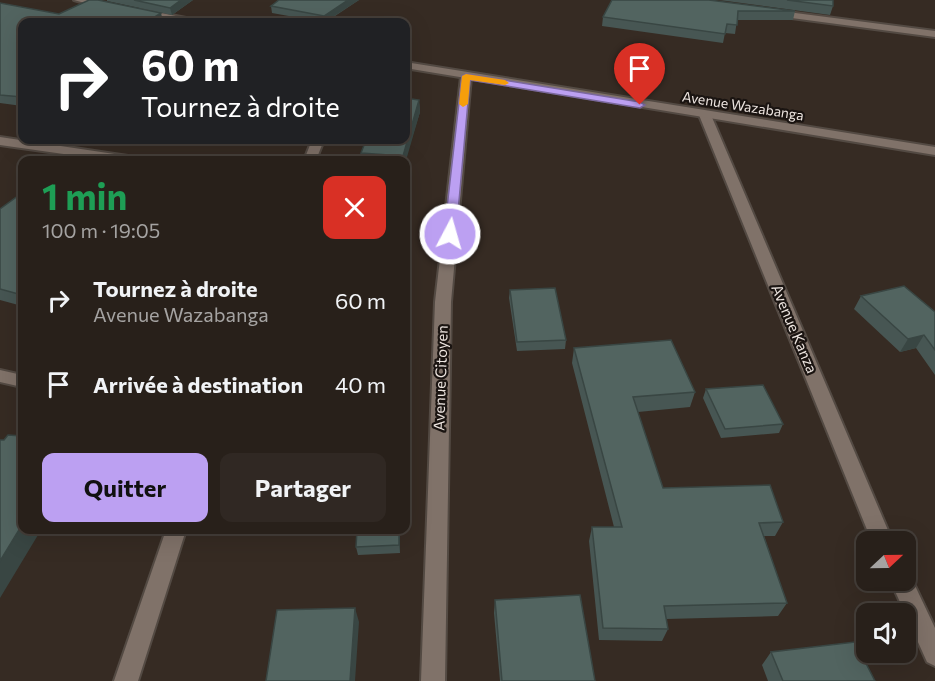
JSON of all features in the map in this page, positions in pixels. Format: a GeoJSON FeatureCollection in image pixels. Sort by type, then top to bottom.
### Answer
{"type":"FeatureCollection","features":[{"type":"Feature","properties":{"kind":"street"},"geometry":{"type":"LineString","coordinates":[[78,0],[112,7]]}},
{"type":"Feature","properties":{"kind":"street"},"geometry":{"type":"LineString","coordinates":[[134,11],[170,18]]}},
{"type":"Feature","properties":{"kind":"street"},"geometry":{"type":"LineString","coordinates":[[762,11],[935,34]]}},
{"type":"Feature","properties":{"kind":"street","name":"Avenue Wazabanga"},"geometry":{"type":"LineString","coordinates":[[410,66],[705,116],[935,151]]}},
{"type":"Feature","properties":{"kind":"street","name":"Avenue Citoyen"},"geometry":{"type":"LineString","coordinates":[[433,681],[443,302],[466,76]]}},
{"type":"Feature","properties":{"kind":"street","name":"Avenue Kanza"},"geometry":{"type":"LineString","coordinates":[[705,116],[878,531]]}},
{"type":"Feature","properties":{"kind":"street"},"geometry":{"type":"LineString","coordinates":[[0,141],[18,144]]}},
{"type":"Feature","properties":{"kind":"street"},"geometry":{"type":"LineString","coordinates":[[20,144],[101,156]]}},
{"type":"Feature","properties":{"kind":"street"},"geometry":{"type":"LineString","coordinates":[[0,376],[18,380]]}},
{"type":"Feature","properties":{"kind":"street"},"geometry":{"type":"LineString","coordinates":[[126,681],[176,534]]}},
{"type":"Feature","properties":{"kind":"street"},"geometry":{"type":"LineString","coordinates":[[906,591],[935,654]]}},
{"type":"Feature","properties":{"kind":"building"},"geometry":{"type":"Polygon","coordinates":[[[89,0],[161,13],[153,18],[18,18],[18,97],[0,95],[0,3],[59,14],[89,0]]]}},
{"type":"Feature","properties":{"kind":"building"},"geometry":{"type":"Polygon","coordinates":[[[134,0],[181,0],[170,8],[134,0]]]}},
{"type":"Feature","properties":{"kind":"building"},"geometry":{"type":"Polygon","coordinates":[[[279,0],[348,0],[324,16],[271,6],[279,0]]]}},
{"type":"Feature","properties":{"kind":"building"},"geometry":{"type":"Polygon","coordinates":[[[612,0],[709,0],[795,11],[738,11],[737,25],[727,24],[725,34],[603,17],[612,0]]]}},
{"type":"Feature","properties":{"kind":"building"},"geometry":{"type":"Polygon","coordinates":[[[787,0],[833,0],[833,6],[787,0]]]}},
{"type":"Feature","properties":{"kind":"building"},"geometry":{"type":"Polygon","coordinates":[[[410,99],[419,100],[410,132],[410,99]]]}},
{"type":"Feature","properties":{"kind":"building"},"geometry":{"type":"Polygon","coordinates":[[[364,144],[406,144],[403,156],[361,153],[364,144]]]}},
{"type":"Feature","properties":{"kind":"building"},"geometry":{"type":"Polygon","coordinates":[[[18,196],[18,294],[0,289],[0,209],[18,196]]]}},
{"type":"Feature","properties":{"kind":"building"},"geometry":{"type":"Polygon","coordinates":[[[904,286],[935,312],[935,350],[924,335],[908,339],[861,296],[904,286]]]}},
{"type":"Feature","properties":{"kind":"building"},"geometry":{"type":"Polygon","coordinates":[[[555,288],[566,340],[517,342],[510,290],[555,288]]]}},
{"type":"Feature","properties":{"kind":"building"},"geometry":{"type":"Polygon","coordinates":[[[671,340],[695,392],[633,397],[663,488],[770,485],[783,522],[759,523],[787,603],[664,606],[668,629],[603,628],[592,527],[622,527],[574,348],[671,340]]]}},
{"type":"Feature","properties":{"kind":"building"},"geometry":{"type":"Polygon","coordinates":[[[763,385],[783,424],[725,429],[706,389],[763,385]]]}},
{"type":"Feature","properties":{"kind":"building"},"geometry":{"type":"Polygon","coordinates":[[[8,435],[18,436],[18,532],[0,561],[0,440],[4,440],[8,435]]]}},
{"type":"Feature","properties":{"kind":"building"},"geometry":{"type":"Polygon","coordinates":[[[357,534],[399,534],[399,545],[356,547],[357,534]]]}},
{"type":"Feature","properties":{"kind":"building"},"geometry":{"type":"Polygon","coordinates":[[[580,595],[595,681],[502,681],[495,600],[580,595]]]}},
{"type":"Feature","properties":{"kind":"building"},"geometry":{"type":"Polygon","coordinates":[[[355,608],[350,681],[266,681],[277,610],[355,608]]]}},
{"type":"Feature","properties":{"kind":"building"},"geometry":{"type":"Polygon","coordinates":[[[855,642],[856,663],[866,663],[875,681],[783,681],[771,652],[855,642]]]}},
{"type":"Feature","properties":{"kind":"slow traffic"},"geometry":{"type":"LineString","coordinates":[[463,104],[466,76],[505,83]]}},
{"type":"Feature","properties":{"kind":"route"},"geometry":{"type":"LineString","coordinates":[[450,234],[466,76],[640,105]]}}]}
